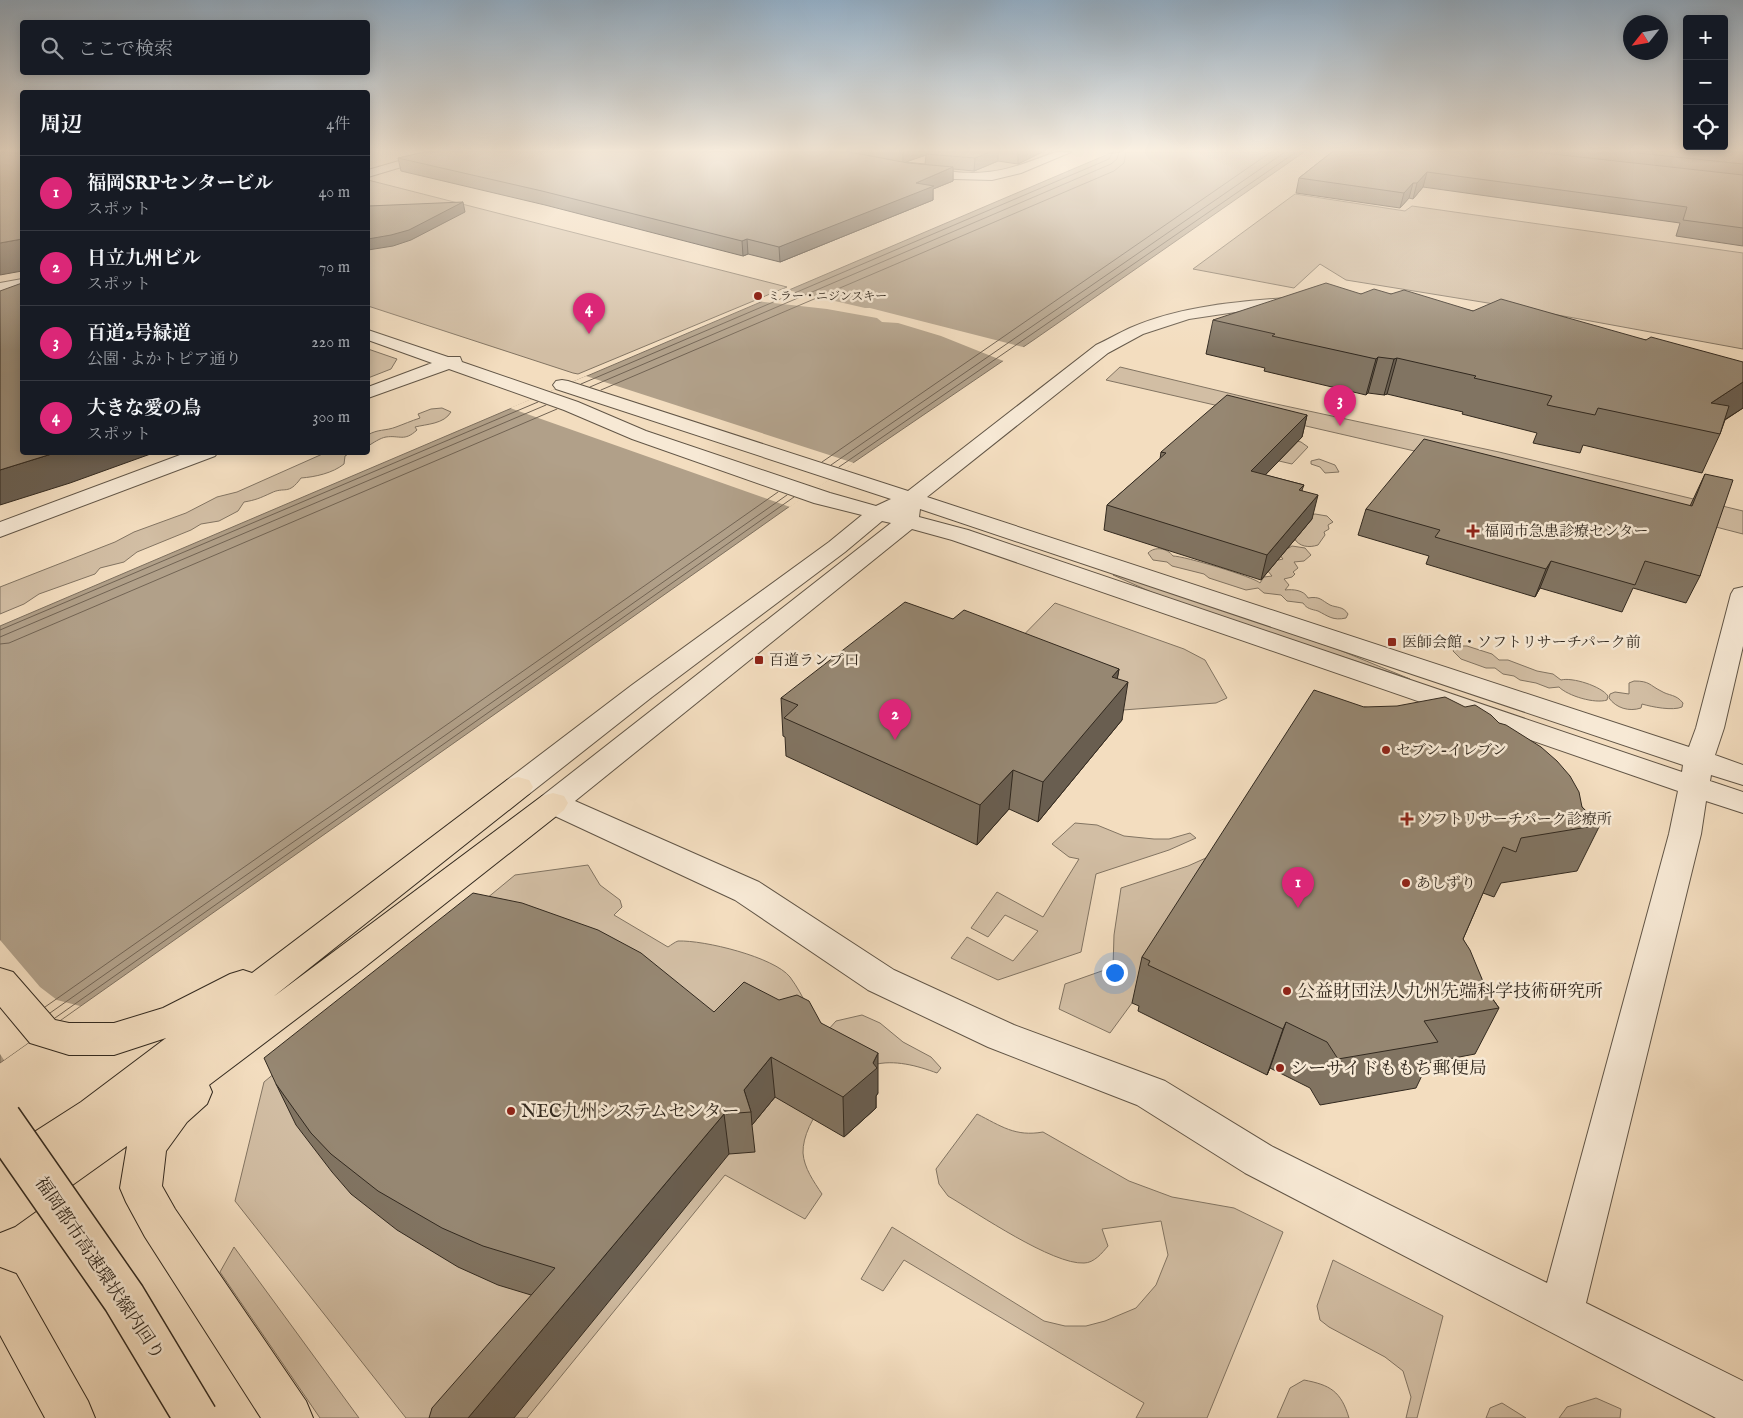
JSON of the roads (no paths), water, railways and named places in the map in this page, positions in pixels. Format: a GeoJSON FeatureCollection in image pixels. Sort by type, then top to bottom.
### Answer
{"type":"FeatureCollection","features":[{"type":"Feature","properties":{"kind":"highway"},"geometry":{"type":"LineString","coordinates":[[0,1177],[95,1114],[518,787]]}},
{"type":"Feature","properties":{"kind":"highway"},"geometry":{"type":"LineString","coordinates":[[0,1212],[105,1139],[384,935],[553,803]]}},
{"type":"Feature","properties":{"kind":"highway"},"geometry":{"type":"LineString","coordinates":[[289,1418],[160,1223],[141,1188],[147,1145],[173,1110],[204,1083],[364,965],[384,935]]}},
{"type":"Feature","properties":{"kind":"highway"},"geometry":{"type":"LineString","coordinates":[[0,982],[43,1032],[70,1039],[114,1039],[174,1020],[248,981],[278,973]]}},
{"type":"Feature","properties":{"kind":"highway","name":"福岡都市高速環状線内回り"},"geometry":{"type":"LineString","coordinates":[[0,1120],[124,1298],[196,1418]]}},
{"type":"Feature","properties":{"kind":"highway"},"geometry":{"type":"LineString","coordinates":[[0,1290],[71,1418]]}},
{"type":"Feature","properties":{"kind":"street"},"geometry":{"type":"LineString","coordinates":[[0,288],[20,283]]}},
{"type":"Feature","properties":{"kind":"street"},"geometry":{"type":"LineString","coordinates":[[1315,302],[1249,305],[1203,312],[1159,323],[1102,349],[943,476],[875,546],[553,803],[747,890],[880,980],[993,1032],[1150,1093],[1259,1160],[1743,1406]]}},
{"type":"Feature","properties":{"kind":"street"},"geometry":{"type":"LineString","coordinates":[[370,321],[850,480],[909,510],[1696,774],[1743,803]]}},
{"type":"Feature","properties":{"kind":"street"},"geometry":{"type":"LineString","coordinates":[[370,336],[571,406],[640,435],[822,498],[878,512],[909,510]]}},
{"type":"Feature","properties":{"kind":"street"},"geometry":{"type":"LineString","coordinates":[[370,392],[472,355]]}},
{"type":"Feature","properties":{"kind":"street"},"geometry":{"type":"LineString","coordinates":[[0,530],[200,455]]}},
{"type":"Feature","properties":{"kind":"street"},"geometry":{"type":"LineString","coordinates":[[518,787],[837,547],[878,512]]}},
{"type":"Feature","properties":{"kind":"street"},"geometry":{"type":"LineString","coordinates":[[1561,1314],[1686,834],[1696,774],[1710,728],[1743,594]]}},
{"type":"Feature","properties":{"kind":"street"},"geometry":{"type":"LineString","coordinates":[[1696,774],[1743,775]]}},
{"type":"Feature","properties":{"kind":"water"},"geometry":{"type":"Polygon","coordinates":[[[958,218],[1209,218],[800,499],[0,1063],[0,626],[958,218]]]}},
{"type":"Feature","properties":{"kind":"place","name":"ミラー・ニジンスキー"},"geometry":{"type":"Point","coordinates":[758,296]}},
{"type":"Feature","properties":{"kind":"place","name":"大きな愛の鳥"},"geometry":{"type":"Point","coordinates":[589,334]}},
{"type":"Feature","properties":{"kind":"place","name":"百道2号緑道"},"geometry":{"type":"Point","coordinates":[1340,426]}},
{"type":"Feature","properties":{"kind":"place","name":"福岡市急患診療センター"},"geometry":{"type":"Point","coordinates":[1473,531]}},
{"type":"Feature","properties":{"kind":"place","name":"医師会館・ソフトリサーチパーク前"},"geometry":{"type":"Point","coordinates":[1392,642]}},
{"type":"Feature","properties":{"kind":"place","name":"百道ランプ口"},"geometry":{"type":"Point","coordinates":[759,660]}},
{"type":"Feature","properties":{"kind":"place","name":"日立九州ビル"},"geometry":{"type":"Point","coordinates":[895,740]}},
{"type":"Feature","properties":{"kind":"place","name":"セブン-イレブン"},"geometry":{"type":"Point","coordinates":[1386,750]}},
{"type":"Feature","properties":{"kind":"place","name":"ソフトリサーチパーク診療所"},"geometry":{"type":"Point","coordinates":[1407,819]}},
{"type":"Feature","properties":{"kind":"place","name":"あしずり"},"geometry":{"type":"Point","coordinates":[1406,883]}},
{"type":"Feature","properties":{"kind":"place","name":"福岡SRPセンタービル"},"geometry":{"type":"Point","coordinates":[1298,908]}},
{"type":"Feature","properties":{"kind":"place","name":"公益財団法人九州先端科学技術研究所"},"geometry":{"type":"Point","coordinates":[1287,991]}},
{"type":"Feature","properties":{"kind":"place","name":"シーサイドももち郵便局"},"geometry":{"type":"Point","coordinates":[1280,1068]}},
{"type":"Feature","properties":{"kind":"place","name":"NEC九州システムセンター"},"geometry":{"type":"Point","coordinates":[511,1111]}}]}
